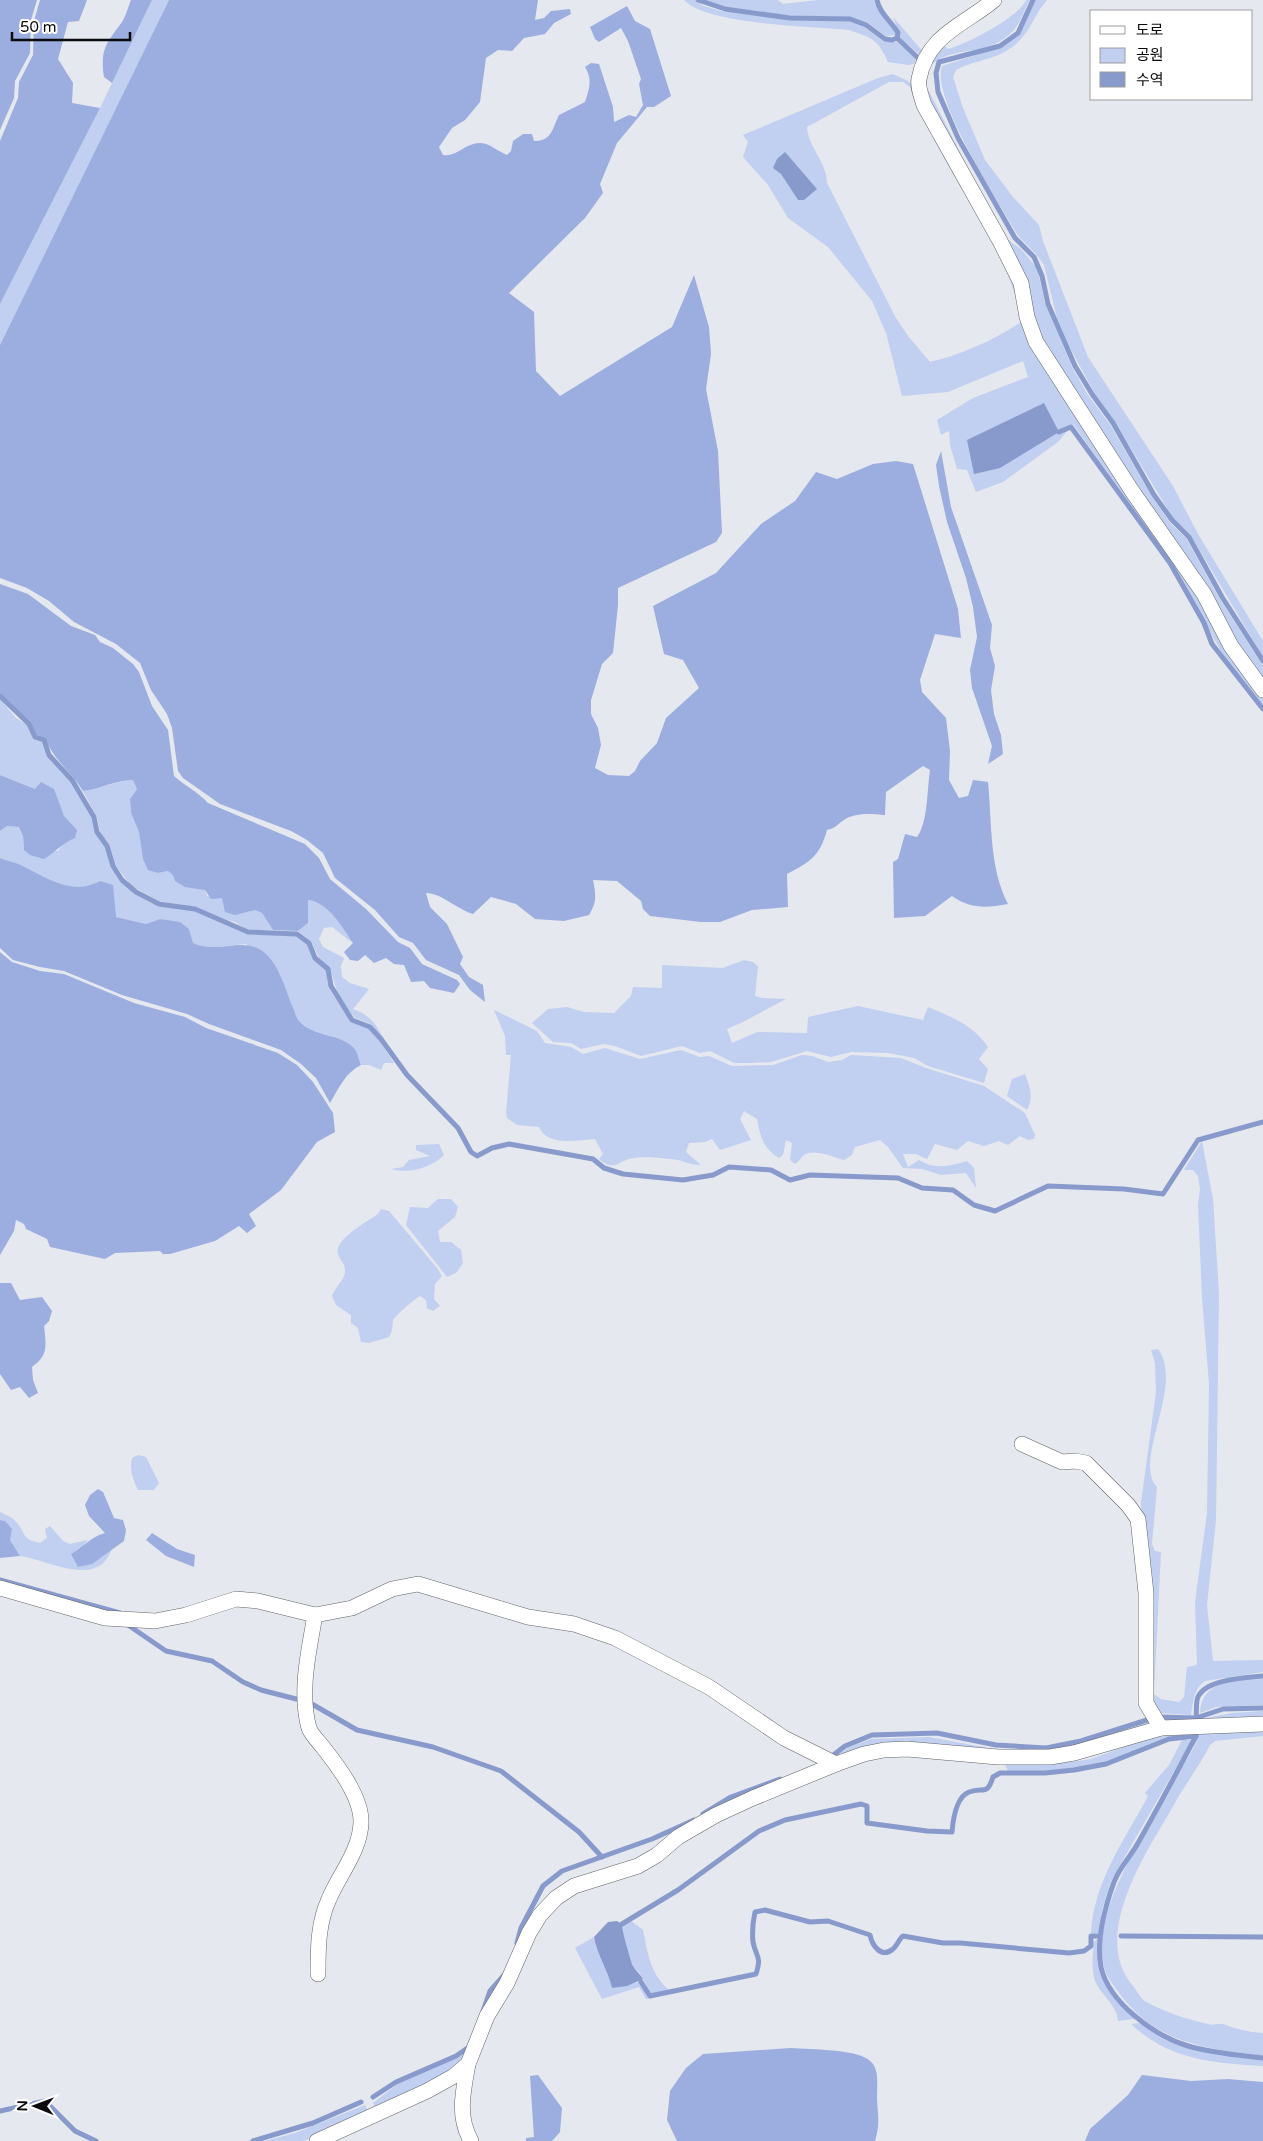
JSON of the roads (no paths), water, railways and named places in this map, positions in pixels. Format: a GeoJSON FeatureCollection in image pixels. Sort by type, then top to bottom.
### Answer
{"type":"FeatureCollection","features":[{"type":"Feature","properties":{"kind":"street"},"geometry":{"type":"LineString","coordinates":[[994,0],[941,36],[928,56],[918,80],[924,105],[1000,240],[1021,283],[1027,317],[1036,342],[1132,491],[1204,594],[1231,646],[1263,690]]}},
{"type":"Feature","properties":{"kind":"street"},"geometry":{"type":"LineString","coordinates":[[1022,1444],[1062,1462],[1075,1461],[1086,1463],[1128,1505],[1138,1519],[1146,1593],[1146,1703],[1161,1728]]}},
{"type":"Feature","properties":{"kind":"street"},"geometry":{"type":"LineString","coordinates":[[0,1588],[105,1618],[155,1621],[186,1616],[236,1599],[258,1601],[315,1615],[352,1608],[392,1589],[418,1584],[528,1617],[574,1624],[615,1638],[709,1687],[784,1738],[836,1764]]}},
{"type":"Feature","properties":{"kind":"street"},"geometry":{"type":"LineString","coordinates":[[315,1615],[307,1668],[306,1702],[310,1729],[347,1778],[361,1822],[356,1845],[328,1900],[322,1920],[318,1938],[318,1974]]}},
{"type":"Feature","properties":{"kind":"street"},"geometry":{"type":"LineString","coordinates":[[472,2141],[464,2129],[462,2098],[468,2064],[487,2016],[507,1983],[529,1932],[540,1915],[556,1898],[574,1886],[638,1866],[657,1855],[678,1837],[716,1815],[864,1754],[907,1749],[998,1757],[1050,1757],[1074,1754],[1161,1728],[1263,1724]]}},
{"type":"Feature","properties":{"kind":"street"},"geometry":{"type":"LineString","coordinates":[[317,2141],[427,2091],[454,2076],[468,2064]]}},
{"type":"Feature","properties":{"kind":"water"},"geometry":{"type":"Polygon","coordinates":[[[785,152],[817,189],[804,200],[798,200],[781,174],[773,168],[777,159],[785,152]]]}},
{"type":"Feature","properties":{"kind":"water"},"geometry":{"type":"Polygon","coordinates":[[[1044,403],[1059,432],[1000,468],[974,474],[967,440],[1044,403]]]}},
{"type":"Feature","properties":{"kind":"water"},"geometry":{"type":"Polygon","coordinates":[[[617,1921],[622,1924],[633,1966],[643,1979],[627,1986],[612,1988],[594,1937],[608,1922],[617,1921]]]}},
{"type":"Feature","properties":{"kind":"waterway"},"geometry":{"type":"LineString","coordinates":[[698,0],[725,9],[790,18],[850,19],[866,25],[885,39],[892,40],[897,38],[919,59]]}},
{"type":"Feature","properties":{"kind":"waterway"},"geometry":{"type":"LineString","coordinates":[[877,0],[880,9],[898,33],[897,38]]}},
{"type":"Feature","properties":{"kind":"waterway"},"geometry":{"type":"LineString","coordinates":[[1033,0],[1018,33],[1000,46],[939,62],[936,73],[938,92],[958,138],[1015,238],[1034,257],[1042,276],[1048,304],[1075,366],[1113,423],[1154,495],[1172,520],[1189,537],[1222,597],[1263,661]]}},
{"type":"Feature","properties":{"kind":"waterway"},"geometry":{"type":"LineString","coordinates":[[1059,432],[1071,427],[1170,563],[1204,623],[1212,644],[1263,709]]}},
{"type":"Feature","properties":{"kind":"waterway"},"geometry":{"type":"LineString","coordinates":[[0,696],[29,724],[35,737],[44,740],[49,755],[72,780],[94,817],[97,832],[107,846],[113,866],[122,880],[136,892],[159,904],[195,909],[248,932],[297,934],[309,943],[315,958],[328,969],[331,986],[352,1020],[370,1027],[407,1075],[458,1128],[471,1152],[477,1156],[492,1148],[509,1144],[593,1159],[604,1168],[623,1174],[683,1180],[713,1175],[729,1167],[771,1170],[790,1180],[810,1175],[898,1178],[922,1188],[953,1190],[974,1205],[995,1211],[1048,1186],[1124,1189],[1163,1194],[1198,1140],[1263,1122]]}},
{"type":"Feature","properties":{"kind":"waterway"},"geometry":{"type":"LineString","coordinates":[[0,1580],[120,1613]]}},
{"type":"Feature","properties":{"kind":"waterway"},"geometry":{"type":"LineString","coordinates":[[128,1625],[166,1651],[212,1661],[243,1682],[261,1690],[300,1700]]}},
{"type":"Feature","properties":{"kind":"waterway"},"geometry":{"type":"LineString","coordinates":[[1196,1718],[1197,1700],[1204,1690],[1219,1682],[1263,1676]]}},
{"type":"Feature","properties":{"kind":"waterway"},"geometry":{"type":"LineString","coordinates":[[312,1704],[357,1730],[433,1747],[501,1771],[579,1832],[602,1857]]}},
{"type":"Feature","properties":{"kind":"waterway"},"geometry":{"type":"LineString","coordinates":[[1159,1717],[1196,1718],[1223,1709],[1263,1708]]}},
{"type":"Feature","properties":{"kind":"waterway"},"geometry":{"type":"LineString","coordinates":[[831,1757],[845,1746],[872,1735],[937,1733],[996,1745],[1046,1748],[1081,1741],[1147,1720]]}},
{"type":"Feature","properties":{"kind":"waterway"},"geometry":{"type":"LineString","coordinates":[[1196,1736],[1135,1848],[1114,1882],[1107,1902],[1101,1935],[1101,1967],[1113,1993],[1123,2005],[1148,2026],[1162,2034],[1188,2046],[1225,2054],[1263,2058]]}},
{"type":"Feature","properties":{"kind":"waterway"},"geometry":{"type":"LineString","coordinates":[[622,1924],[678,1890],[759,1831],[785,1820],[861,1804],[867,1806],[867,1823],[927,1831],[952,1832],[956,1809],[961,1799],[969,1792],[987,1789],[993,1777],[1000,1773],[1045,1773],[1106,1764],[1169,1739],[1196,1736]]}},
{"type":"Feature","properties":{"kind":"waterway"},"geometry":{"type":"LineString","coordinates":[[703,1814],[731,1797],[780,1779]]}},
{"type":"Feature","properties":{"kind":"waterway"},"geometry":{"type":"LineString","coordinates":[[517,1943],[521,1928],[543,1886],[562,1871],[652,1839],[694,1820]]}},
{"type":"Feature","properties":{"kind":"waterway"},"geometry":{"type":"LineString","coordinates":[[641,1982],[650,1996],[756,1974],[758,1960],[753,1942],[754,1919],[755,1912],[765,1910],[810,1922],[828,1921],[870,1935],[873,1943],[881,1952],[889,1952],[903,1936],[943,1943],[1069,1953],[1084,1951],[1091,1946],[1091,1936],[1096,1936]]}},
{"type":"Feature","properties":{"kind":"waterway"},"geometry":{"type":"LineString","coordinates":[[1121,1936],[1263,1937]]}},
{"type":"Feature","properties":{"kind":"waterway"},"geometry":{"type":"LineString","coordinates":[[483,2011],[490,1991],[505,1974]]}},
{"type":"Feature","properties":{"kind":"waterway"},"geometry":{"type":"LineString","coordinates":[[373,2097],[396,2082],[456,2056],[469,2047]]}},
{"type":"Feature","properties":{"kind":"waterway"},"geometry":{"type":"LineString","coordinates":[[0,2111],[45,2101],[75,2131],[96,2141]]}},
{"type":"Feature","properties":{"kind":"waterway"},"geometry":{"type":"LineString","coordinates":[[253,2141],[313,2123],[361,2102]]}}]}
